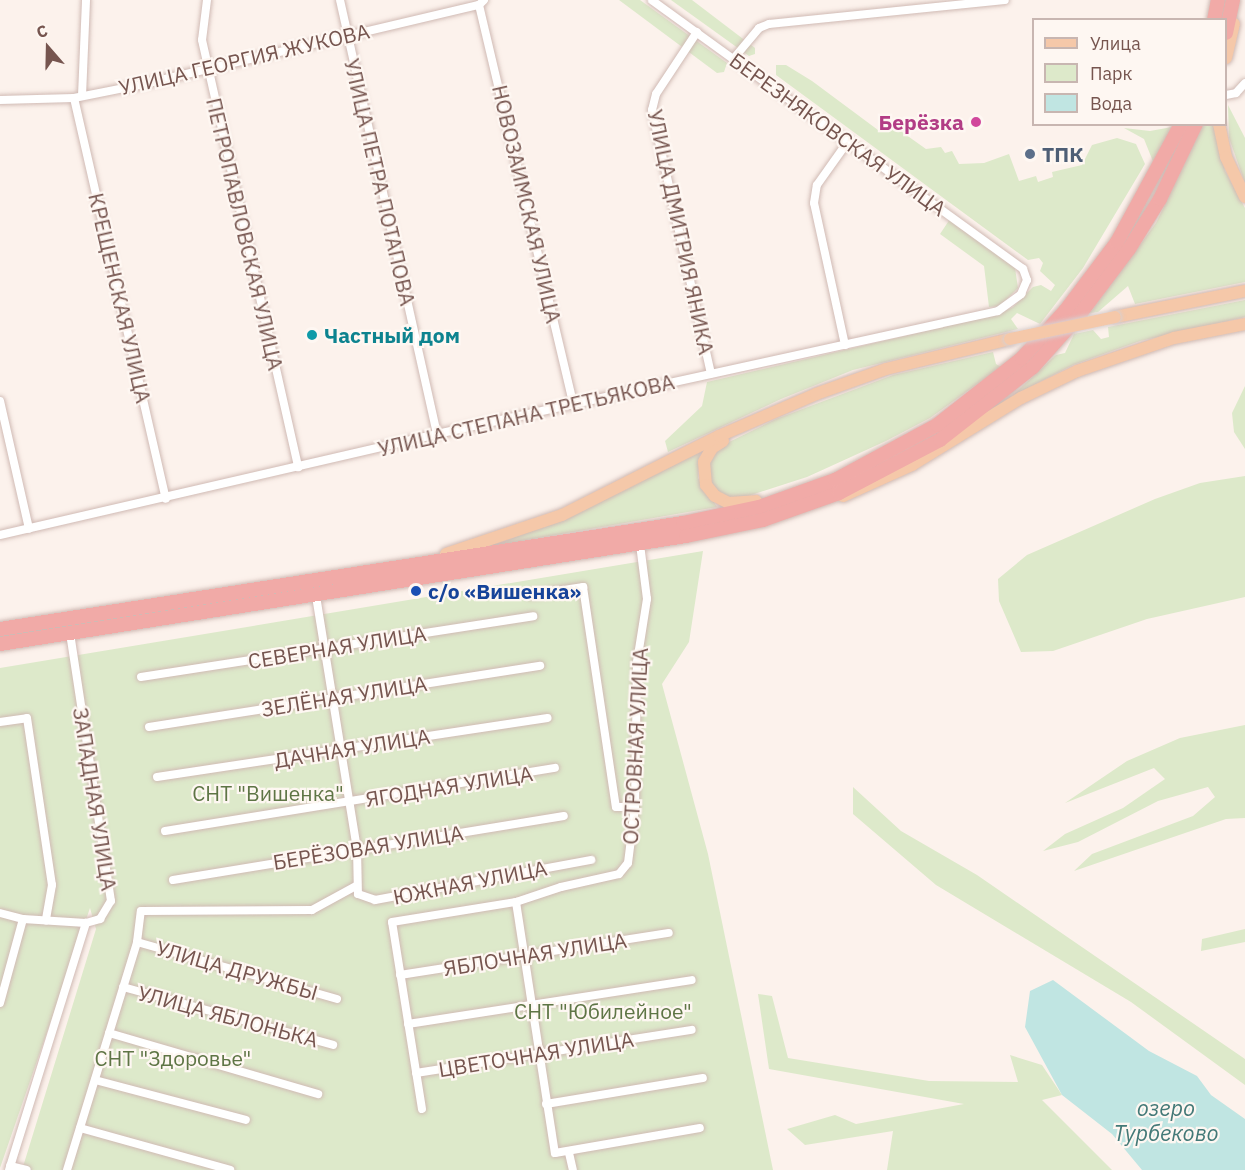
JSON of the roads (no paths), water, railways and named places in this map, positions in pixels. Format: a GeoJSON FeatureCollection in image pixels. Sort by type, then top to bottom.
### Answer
{"type":"FeatureCollection","features":[{"type":"Feature","properties":{"kind":"highway"},"geometry":{"type":"LineString","coordinates":[[1214,18],[1218,0]]}},
{"type":"Feature","properties":{"kind":"highway"},"geometry":{"type":"LineString","coordinates":[[1227,28],[1233,0]]}},
{"type":"Feature","properties":{"kind":"highway"},"geometry":{"type":"LineString","coordinates":[[14,642],[6,628],[277,588],[738,513],[835,480],[937,425],[999,379],[1065,311],[1131,221],[1180,126]]}},
{"type":"Feature","properties":{"kind":"highway"},"geometry":{"type":"LineString","coordinates":[[0,644],[316,596],[742,526],[793,511],[848,490],[926,449],[984,409],[1033,367],[1077,318],[1129,249],[1160,199],[1195,126]]}},
{"type":"Feature","properties":{"kind":"main road"},"geometry":{"type":"LineString","coordinates":[[1227,54],[1239,0]]}},
{"type":"Feature","properties":{"kind":"main road"},"geometry":{"type":"LineString","coordinates":[[1219,126],[1226,157],[1245,198]]}},
{"type":"Feature","properties":{"kind":"main road"},"geometry":{"type":"LineString","coordinates":[[277,588],[448,554],[499,539],[578,508],[719,436],[798,401],[886,369],[1115,316],[1245,291]]}},
{"type":"Feature","properties":{"kind":"main road"},"geometry":{"type":"LineString","coordinates":[[793,511],[891,476],[1021,398],[1077,371],[1174,338],[1245,324]]}},
{"type":"Feature","properties":{"kind":"main road"},"geometry":{"type":"LineString","coordinates":[[798,401],[712,448],[703,473],[715,496],[741,504],[787,492],[937,425]]}},
{"type":"Feature","properties":{"kind":"street","name":"КРЕЩЕНСКАЯ УЛИЦА"},"geometry":{"type":"LineString","coordinates":[[86,0],[78,97],[166,499]]}},
{"type":"Feature","properties":{"kind":"street","name":"ПЕТРОПАВЛОВСКАЯ УЛИЦА"},"geometry":{"type":"LineString","coordinates":[[207,0],[202,40],[297,467]]}},
{"type":"Feature","properties":{"kind":"street","name":"УЛИЦА ПЕТРА ПОТАПОВА"},"geometry":{"type":"LineString","coordinates":[[340,0],[437,434]]}},
{"type":"Feature","properties":{"kind":"street","name":"БЕРЕЗНЯКОВСКАЯ УЛИЦА"},"geometry":{"type":"LineString","coordinates":[[652,0],[849,140],[1023,269]]}},
{"type":"Feature","properties":{"kind":"street"},"geometry":{"type":"LineString","coordinates":[[734,58],[751,36],[770,24],[1005,0]]}},
{"type":"Feature","properties":{"kind":"street","name":"УЛИЦА ГЕОРГИЯ ЖУКОВА"},"geometry":{"type":"LineString","coordinates":[[0,100],[78,97],[208,69],[482,3]]}},
{"type":"Feature","properties":{"kind":"street","name":"НОВОЗАИМСКАЯ УЛИЦА"},"geometry":{"type":"LineString","coordinates":[[482,3],[573,403]]}},
{"type":"Feature","properties":{"kind":"street","name":"УЛИЦА ДМИТРИЯ ЯНИКА"},"geometry":{"type":"LineString","coordinates":[[697,32],[656,94],[652,110],[711,374]]}},
{"type":"Feature","properties":{"kind":"street"},"geometry":{"type":"LineString","coordinates":[[1227,95],[1236,93],[1245,83]]}},
{"type":"Feature","properties":{"kind":"street"},"geometry":{"type":"LineString","coordinates":[[845,345],[814,203],[817,185],[849,140]]}},
{"type":"Feature","properties":{"kind":"street","name":"УЛИЦА СТЕПАНА ТРЕТЬЯКОВА"},"geometry":{"type":"LineString","coordinates":[[0,535],[166,499],[573,403],[1003,309],[1025,286],[1023,269]]}},
{"type":"Feature","properties":{"kind":"street"},"geometry":{"type":"LineString","coordinates":[[0,401],[29,529]]}},
{"type":"Feature","properties":{"kind":"street","name":"ОСТРОВНАЯ УЛИЦА"},"geometry":{"type":"LineString","coordinates":[[400,975],[392,922],[516,902],[561,887],[619,874],[628,863],[635,807],[637,662],[646,599],[640,544]]}},
{"type":"Feature","properties":{"kind":"street"},"geometry":{"type":"LineString","coordinates":[[531,595],[583,587],[616,807],[635,807]]}},
{"type":"Feature","properties":{"kind":"street"},"geometry":{"type":"LineString","coordinates":[[68,1170],[136,942],[141,911],[312,910],[356,886],[357,848],[316,596]]}},
{"type":"Feature","properties":{"kind":"street","name":"СЕВЕРНАЯ УЛИЦА"},"geometry":{"type":"LineString","coordinates":[[141,677],[533,616]]}},
{"type":"Feature","properties":{"kind":"street","name":"ЗАПАДНАЯ УЛИЦА"},"geometry":{"type":"LineString","coordinates":[[70,633],[111,901],[100,919],[86,923]]}},
{"type":"Feature","properties":{"kind":"street","name":"ЗЕЛЁНАЯ УЛИЦА"},"geometry":{"type":"LineString","coordinates":[[149,727],[540,666]]}},
{"type":"Feature","properties":{"kind":"street"},"geometry":{"type":"LineString","coordinates":[[0,722],[27,718],[52,885],[46,921]]}},
{"type":"Feature","properties":{"kind":"street","name":"ДАЧНАЯ УЛИЦА"},"geometry":{"type":"LineString","coordinates":[[157,777],[548,718]]}},
{"type":"Feature","properties":{"kind":"street","name":"ЯГОДНАЯ УЛИЦА"},"geometry":{"type":"LineString","coordinates":[[165,831],[555,768]]}},
{"type":"Feature","properties":{"kind":"street","name":"БЕРЁЗОВАЯ УЛИЦА"},"geometry":{"type":"LineString","coordinates":[[173,880],[357,848],[564,816]]}},
{"type":"Feature","properties":{"kind":"street","name":"ЮЖНАЯ УЛИЦА"},"geometry":{"type":"LineString","coordinates":[[356,886],[358,894],[375,900],[591,860]]}},
{"type":"Feature","properties":{"kind":"street"},"geometry":{"type":"LineString","coordinates":[[516,902],[555,1153],[569,1153],[700,1128]]}},
{"type":"Feature","properties":{"kind":"street"},"geometry":{"type":"LineString","coordinates":[[0,913],[23,919],[86,923],[10,1168],[27,1170]]}},
{"type":"Feature","properties":{"kind":"street"},"geometry":{"type":"LineString","coordinates":[[0,1003],[23,919]]}},
{"type":"Feature","properties":{"kind":"street","name":"ЯБЛОЧНАЯ УЛИЦА"},"geometry":{"type":"LineString","coordinates":[[400,975],[669,933]]}},
{"type":"Feature","properties":{"kind":"street","name":"УЛИЦА ДРУЖБЫ"},"geometry":{"type":"LineString","coordinates":[[136,942],[337,999]]}},
{"type":"Feature","properties":{"kind":"street"},"geometry":{"type":"LineString","coordinates":[[400,975],[422,1110]]}},
{"type":"Feature","properties":{"kind":"street"},"geometry":{"type":"LineString","coordinates":[[408,1024],[692,980]]}},
{"type":"Feature","properties":{"kind":"street","name":"УЛИЦА ЯБЛОНЬКА"},"geometry":{"type":"LineString","coordinates":[[123,987],[333,1044]]}},
{"type":"Feature","properties":{"kind":"street","name":"ЦВЕТОЧНАЯ УЛИЦА"},"geometry":{"type":"LineString","coordinates":[[416,1073],[692,1030]]}},
{"type":"Feature","properties":{"kind":"street"},"geometry":{"type":"LineString","coordinates":[[109,1033],[318,1094]]}},
{"type":"Feature","properties":{"kind":"street"},"geometry":{"type":"LineString","coordinates":[[546,1104],[703,1078]]}},
{"type":"Feature","properties":{"kind":"street"},"geometry":{"type":"LineString","coordinates":[[94,1080],[246,1120]]}},
{"type":"Feature","properties":{"kind":"street"},"geometry":{"type":"LineString","coordinates":[[80,1128],[230,1170]]}},
{"type":"Feature","properties":{"kind":"street"},"geometry":{"type":"LineString","coordinates":[[569,1153],[573,1170]]}},
{"type":"Feature","properties":{"kind":"water","name":"озеро Турбеково"},"geometry":{"type":"Polygon","coordinates":[[[1053,980],[1149,1051],[1197,1076],[1211,1095],[1245,1119],[1245,1170],[1142,1170],[1112,1134],[1062,1095],[1025,1027],[1030,991],[1053,980]]]}},
{"type":"Feature","properties":{"kind":"place","name":"Берёзка"},"geometry":{"type":"Point","coordinates":[976,122]}},
{"type":"Feature","properties":{"kind":"place","name":"ТПК"},"geometry":{"type":"Point","coordinates":[1030,154]}},
{"type":"Feature","properties":{"kind":"place","name":"Частный дом"},"geometry":{"type":"Point","coordinates":[312,335]}},
{"type":"Feature","properties":{"kind":"place","name":"с/о «Вишенка»"},"geometry":{"type":"Point","coordinates":[416,591]}},
{"type":"Feature","properties":{"kind":"park label","name":"СНТ \"Вишенка\""},"geometry":{"type":"Point","coordinates":[268,793]}},
{"type":"Feature","properties":{"kind":"park label","name":"СНТ \"Юбилейное\""},"geometry":{"type":"Point","coordinates":[603,1011]}},
{"type":"Feature","properties":{"kind":"park label","name":"СНТ \"Здоровье\""},"geometry":{"type":"Point","coordinates":[173,1058]}}]}
